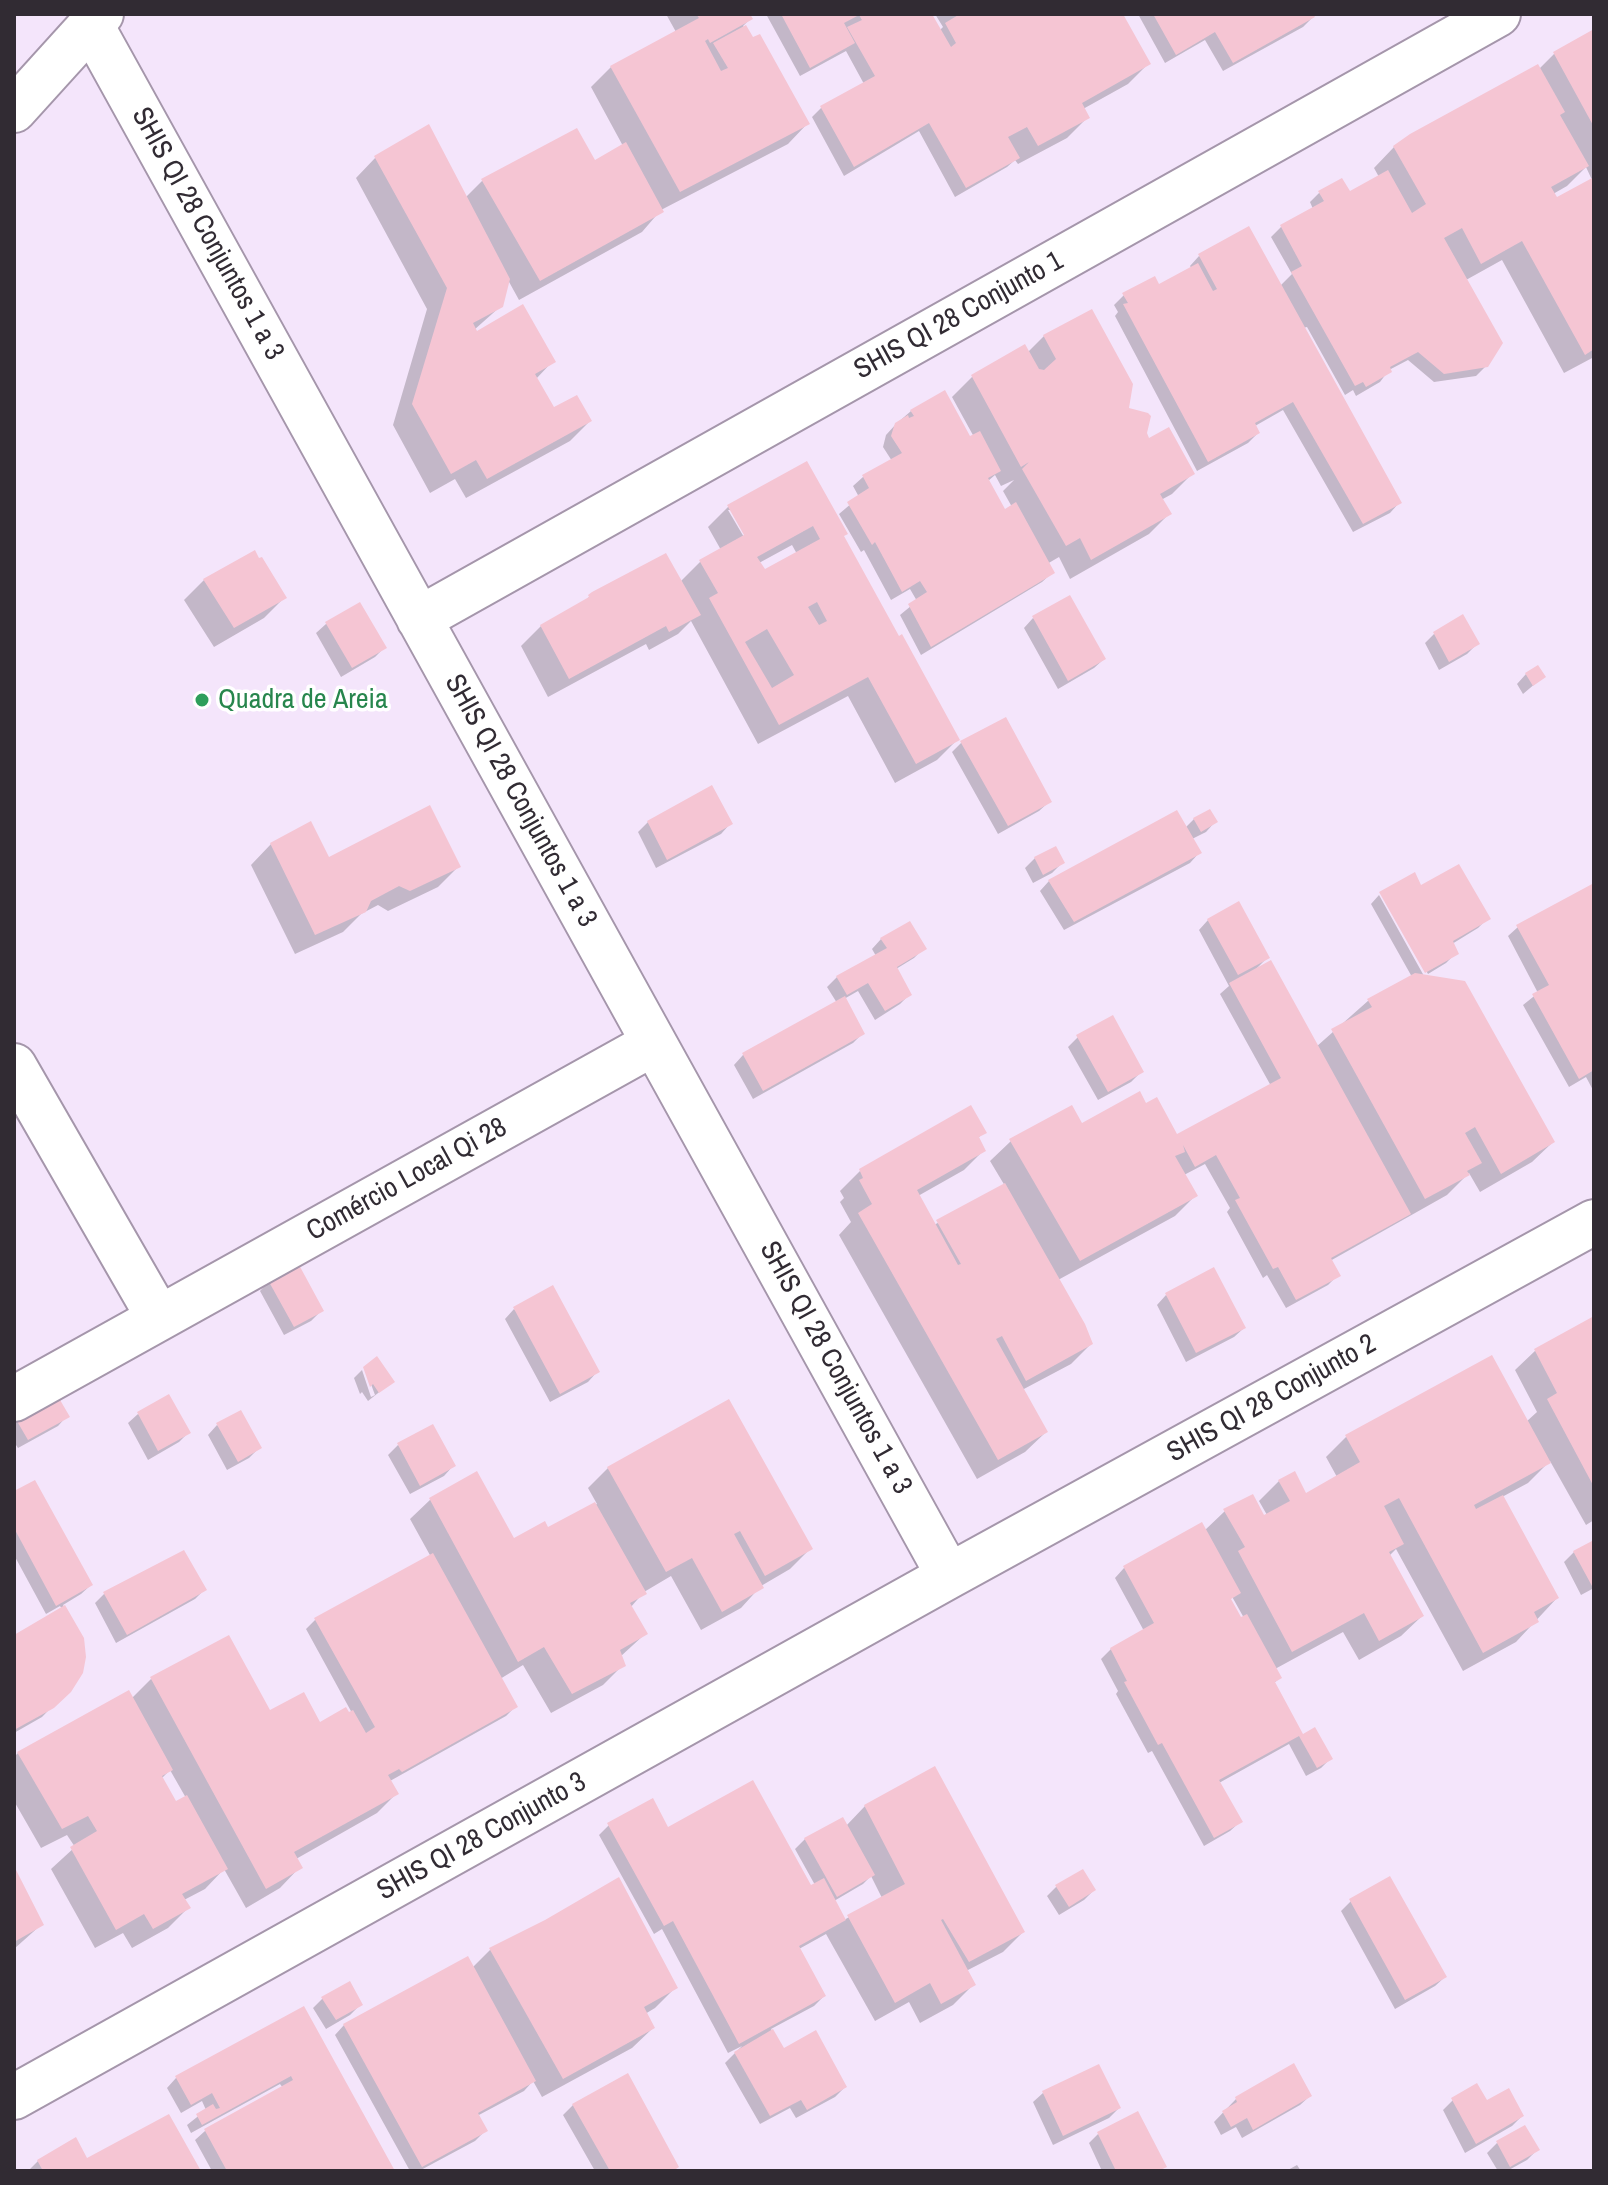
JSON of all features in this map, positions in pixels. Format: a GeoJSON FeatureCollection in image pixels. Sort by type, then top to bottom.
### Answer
{"type":"FeatureCollection","features":[{"type":"Feature","properties":{"kind":"street","name":"SHIS QI 28 Conjunto 1"},"geometry":{"type":"LineString","coordinates":[[419,619],[1498,14]]}},
{"type":"Feature","properties":{"kind":"street","name":"SHIS QI 28 Conjuntos 1 a 3"},"geometry":{"type":"LineString","coordinates":[[96,20],[419,619],[949,1576]]}},
{"type":"Feature","properties":{"kind":"street"},"geometry":{"type":"LineString","coordinates":[[14,110],[96,20]]}},
{"type":"Feature","properties":{"kind":"street","name":"Comércio Local Qi 28"},"geometry":{"type":"LineString","coordinates":[[18,1389],[159,1318],[654,1043]]}},
{"type":"Feature","properties":{"kind":"street"},"geometry":{"type":"LineString","coordinates":[[14,1066],[159,1318]]}},
{"type":"Feature","properties":{"kind":"street","name":"SHIS QI 28 Conjunto 2"},"geometry":{"type":"LineString","coordinates":[[949,1576],[1594,1222]]}},
{"type":"Feature","properties":{"kind":"street","name":"SHIS QI 28 Conjunto 3"},"geometry":{"type":"LineString","coordinates":[[14,2097],[949,1576]]}},
{"type":"Feature","properties":{"kind":"building"},"geometry":{"type":"Polygon","coordinates":[[[696,14],[750,14],[753,19],[710,43],[708,39],[705,41],[721,71],[728,68],[713,43],[746,25],[753,37],[760,34],[810,124],[680,192],[610,66],[699,18],[696,14]]]}},
{"type":"Feature","properties":{"kind":"building"},"geometry":{"type":"Polygon","coordinates":[[[781,14],[932,14],[951,47],[956,43],[945,23],[960,14],[1123,14],[1151,64],[1082,103],[1090,118],[1038,146],[1027,127],[1008,137],[1020,158],[966,188],[929,123],[854,167],[820,106],[875,76],[847,27],[862,20],[859,15],[844,23],[855,43],[810,68],[781,14]]]}},
{"type":"Feature","properties":{"kind":"building"},"geometry":{"type":"Polygon","coordinates":[[[1153,14],[1313,14],[1315,17],[1233,63],[1215,32],[1176,55],[1153,14]]]}},
{"type":"Feature","properties":{"kind":"building"},"geometry":{"type":"Polygon","coordinates":[[[1594,29],[1594,127],[1553,52],[1594,29]]]}},
{"type":"Feature","properties":{"kind":"building"},"geometry":{"type":"Polygon","coordinates":[[[1538,64],[1565,112],[1560,115],[1589,166],[1551,187],[1557,197],[1594,177],[1594,349],[1585,355],[1522,241],[1481,264],[1462,228],[1444,238],[1503,343],[1488,367],[1444,374],[1418,352],[1390,367],[1392,372],[1366,387],[1363,382],[1355,386],[1291,272],[1302,266],[1280,225],[1324,201],[1318,191],[1342,178],[1350,191],[1388,170],[1412,213],[1426,204],[1393,146],[1538,64]]]}},
{"type":"Feature","properties":{"kind":"building"},"geometry":{"type":"Polygon","coordinates":[[[429,124],[510,279],[503,307],[473,323],[477,331],[523,304],[556,362],[535,374],[554,407],[577,395],[592,421],[487,479],[476,460],[451,474],[412,404],[447,288],[374,156],[429,124]]]}},
{"type":"Feature","properties":{"kind":"building"},"geometry":{"type":"Polygon","coordinates":[[[577,128],[595,160],[626,142],[664,212],[540,281],[481,179],[577,128]]]}},
{"type":"Feature","properties":{"kind":"building"},"geometry":{"type":"Polygon","coordinates":[[[1249,226],[1402,503],[1363,524],[1293,402],[1255,423],[1260,433],[1208,462],[1123,304],[1128,303],[1122,293],[1155,276],[1159,284],[1198,263],[1213,291],[1217,289],[1198,254],[1249,226]]]}},
{"type":"Feature","properties":{"kind":"building"},"geometry":{"type":"Polygon","coordinates":[[[1092,309],[1133,384],[1129,408],[1151,416],[1147,433],[1149,438],[1169,427],[1195,474],[1160,494],[1172,514],[1091,560],[1080,538],[1066,546],[1022,469],[1029,462],[1021,467],[971,375],[1025,344],[1039,369],[1044,370],[1056,359],[1043,335],[1092,309]]]}},
{"type":"Feature","properties":{"kind":"building"},"geometry":{"type":"Polygon","coordinates":[[[945,390],[970,436],[980,431],[1001,471],[988,478],[1005,509],[1016,502],[1055,573],[931,647],[908,604],[927,592],[920,581],[902,592],[875,542],[872,545],[847,502],[869,488],[862,475],[902,453],[891,436],[895,423],[908,415],[909,418],[914,416],[910,410],[945,390]]]}},
{"type":"Feature","properties":{"kind":"building"},"geometry":{"type":"Polygon","coordinates":[[[807,461],[848,534],[844,536],[960,740],[916,764],[868,677],[779,725],[709,598],[718,593],[699,560],[744,535],[727,505],[807,461]],[[813,526],[757,557],[765,569],[820,539],[813,526]],[[817,602],[808,607],[819,625],[827,621],[817,602]],[[767,629],[745,642],[772,688],[794,675],[767,629]]]}},
{"type":"Feature","properties":{"kind":"building"},"geometry":{"type":"Polygon","coordinates":[[[255,550],[287,598],[234,628],[203,579],[255,550]]]}},
{"type":"Feature","properties":{"kind":"building"},"geometry":{"type":"Polygon","coordinates":[[[666,553],[701,615],[669,632],[666,626],[569,679],[540,625],[589,597],[592,592],[666,553]]]}},
{"type":"Feature","properties":{"kind":"building"},"geometry":{"type":"Polygon","coordinates":[[[1070,595],[1106,659],[1068,681],[1032,616],[1070,595]]]}},
{"type":"Feature","properties":{"kind":"building"},"geometry":{"type":"Polygon","coordinates":[[[360,602],[387,648],[352,668],[325,622],[360,602]]]}},
{"type":"Feature","properties":{"kind":"building"},"geometry":{"type":"Polygon","coordinates":[[[1463,614],[1480,644],[1449,662],[1433,632],[1463,614]]]}},
{"type":"Feature","properties":{"kind":"building"},"geometry":{"type":"Polygon","coordinates":[[[1538,665],[1546,677],[1533,686],[1525,673],[1538,665]]]}},
{"type":"Feature","properties":{"kind":"building"},"geometry":{"type":"Polygon","coordinates":[[[1006,717],[1052,802],[1008,826],[960,741],[1006,717]]]}},
{"type":"Feature","properties":{"kind":"building"},"geometry":{"type":"Polygon","coordinates":[[[712,785],[733,824],[667,860],[647,821],[712,785]]]}},
{"type":"Feature","properties":{"kind":"building"},"geometry":{"type":"Polygon","coordinates":[[[430,805],[461,867],[410,891],[399,886],[371,901],[366,912],[315,935],[270,843],[311,821],[329,857],[430,805]]]}},
{"type":"Feature","properties":{"kind":"building"},"geometry":{"type":"Polygon","coordinates":[[[1210,809],[1218,822],[1201,832],[1193,818],[1210,809]]]}},
{"type":"Feature","properties":{"kind":"building"},"geometry":{"type":"Polygon","coordinates":[[[1177,810],[1202,853],[1074,922],[1048,880],[1177,810]]]}},
{"type":"Feature","properties":{"kind":"building"},"geometry":{"type":"Polygon","coordinates":[[[1056,846],[1065,863],[1043,875],[1034,857],[1056,846]]]}},
{"type":"Feature","properties":{"kind":"building"},"geometry":{"type":"Polygon","coordinates":[[[1459,864],[1491,919],[1453,941],[1459,954],[1425,973],[1379,892],[1415,872],[1421,885],[1459,864]]]}},
{"type":"Feature","properties":{"kind":"building"},"geometry":{"type":"Polygon","coordinates":[[[1594,883],[1594,1070],[1579,1079],[1532,994],[1549,985],[1516,925],[1594,883]]]}},
{"type":"Feature","properties":{"kind":"building"},"geometry":{"type":"Polygon","coordinates":[[[1239,901],[1270,958],[1238,975],[1207,919],[1239,901]]]}},
{"type":"Feature","properties":{"kind":"building"},"geometry":{"type":"Polygon","coordinates":[[[910,921],[927,949],[897,967],[912,995],[885,1011],[868,983],[847,995],[836,976],[887,948],[880,938],[910,921]]]}},
{"type":"Feature","properties":{"kind":"building"},"geometry":{"type":"Polygon","coordinates":[[[1271,960],[1411,1214],[1331,1258],[1341,1276],[1296,1300],[1278,1267],[1273,1269],[1235,1200],[1240,1198],[1216,1155],[1195,1167],[1183,1145],[1185,1152],[1175,1156],[1198,1196],[1080,1261],[1009,1139],[1072,1105],[1082,1123],[1140,1091],[1146,1103],[1157,1097],[1177,1134],[1281,1078],[1229,983],[1271,960]]]}},
{"type":"Feature","properties":{"kind":"building"},"geometry":{"type":"Polygon","coordinates":[[[1415,973],[1465,981],[1555,1142],[1501,1174],[1475,1127],[1465,1133],[1482,1163],[1467,1171],[1470,1175],[1425,1199],[1331,1029],[1372,1007],[1367,999],[1415,973]]]}},
{"type":"Feature","properties":{"kind":"building"},"geometry":{"type":"Polygon","coordinates":[[[845,996],[865,1034],[763,1091],[742,1053],[845,996]]]}},
{"type":"Feature","properties":{"kind":"building"},"geometry":{"type":"Polygon","coordinates":[[[1113,1015],[1144,1072],[1108,1092],[1076,1035],[1113,1015]]]}},
{"type":"Feature","properties":{"kind":"building"},"geometry":{"type":"Polygon","coordinates":[[[971,1105],[987,1133],[979,1137],[986,1151],[917,1190],[958,1265],[961,1264],[936,1220],[1005,1183],[1085,1324],[1093,1344],[1026,1381],[1002,1336],[996,1339],[1048,1432],[998,1460],[858,1213],[872,1204],[859,1180],[863,1178],[859,1169],[971,1105]]]}},
{"type":"Feature","properties":{"kind":"building"},"geometry":{"type":"Polygon","coordinates":[[[298,1263],[324,1311],[294,1327],[268,1280],[298,1263]]]}},
{"type":"Feature","properties":{"kind":"building"},"geometry":{"type":"Polygon","coordinates":[[[1214,1267],[1246,1328],[1196,1353],[1165,1293],[1214,1267]]]}},
{"type":"Feature","properties":{"kind":"building"},"geometry":{"type":"Polygon","coordinates":[[[553,1285],[600,1372],[560,1394],[513,1307],[553,1285]]]}},
{"type":"Feature","properties":{"kind":"building"},"geometry":{"type":"Polygon","coordinates":[[[1594,1316],[1594,1487],[1547,1399],[1557,1393],[1534,1349],[1594,1316]]]}},
{"type":"Feature","properties":{"kind":"building"},"geometry":{"type":"Polygon","coordinates":[[[1492,1355],[1551,1463],[1474,1505],[1476,1509],[1503,1495],[1559,1598],[1534,1612],[1539,1622],[1483,1653],[1399,1498],[1384,1506],[1404,1544],[1389,1552],[1424,1616],[1379,1641],[1364,1613],[1292,1652],[1238,1551],[1245,1547],[1223,1509],[1253,1494],[1264,1515],[1290,1501],[1278,1480],[1295,1471],[1306,1493],[1360,1462],[1345,1435],[1492,1355]]]}},
{"type":"Feature","properties":{"kind":"building"},"geometry":{"type":"Polygon","coordinates":[[[377,1356],[395,1382],[379,1393],[373,1384],[370,1387],[363,1367],[377,1356]]]}},
{"type":"Feature","properties":{"kind":"building"},"geometry":{"type":"Polygon","coordinates":[[[56,1393],[70,1417],[28,1440],[14,1416],[56,1393]]]}},
{"type":"Feature","properties":{"kind":"building"},"geometry":{"type":"Polygon","coordinates":[[[169,1394],[191,1433],[158,1451],[137,1412],[169,1394]]]}},
{"type":"Feature","properties":{"kind":"building"},"geometry":{"type":"Polygon","coordinates":[[[729,1399],[813,1549],[765,1576],[740,1531],[734,1534],[764,1588],[722,1612],[692,1558],[666,1572],[607,1467],[729,1399]]]}},
{"type":"Feature","properties":{"kind":"building"},"geometry":{"type":"Polygon","coordinates":[[[241,1410],[262,1448],[238,1462],[216,1423],[241,1410]]]}},
{"type":"Feature","properties":{"kind":"building"},"geometry":{"type":"Polygon","coordinates":[[[433,1424],[456,1466],[420,1486],[397,1443],[433,1424]]]}},
{"type":"Feature","properties":{"kind":"building"},"geometry":{"type":"Polygon","coordinates":[[[477,1471],[514,1538],[545,1521],[548,1527],[595,1502],[647,1594],[630,1603],[648,1634],[620,1650],[626,1666],[572,1694],[544,1647],[518,1662],[429,1498],[477,1471]]]}},
{"type":"Feature","properties":{"kind":"building"},"geometry":{"type":"Polygon","coordinates":[[[35,1480],[93,1585],[56,1606],[14,1528],[14,1491],[35,1480]]]}},
{"type":"Feature","properties":{"kind":"building"},"geometry":{"type":"Polygon","coordinates":[[[1202,1522],[1241,1593],[1231,1599],[1241,1617],[1247,1614],[1282,1678],[1275,1682],[1303,1734],[1315,1727],[1333,1759],[1317,1768],[1299,1736],[1219,1780],[1243,1822],[1214,1838],[1162,1743],[1158,1745],[1124,1682],[1127,1681],[1110,1648],[1154,1623],[1123,1566],[1202,1522]]]}},
{"type":"Feature","properties":{"kind":"building"},"geometry":{"type":"Polygon","coordinates":[[[1592,1541],[1594,1585],[1592,1586],[1573,1551],[1592,1541]]]}},
{"type":"Feature","properties":{"kind":"building"},"geometry":{"type":"Polygon","coordinates":[[[184,1550],[207,1590],[127,1635],[103,1592],[184,1550]]]}},
{"type":"Feature","properties":{"kind":"building"},"geometry":{"type":"Polygon","coordinates":[[[433,1553],[518,1707],[402,1772],[399,1769],[388,1775],[399,1794],[294,1852],[303,1868],[266,1889],[150,1677],[229,1635],[270,1710],[304,1692],[320,1722],[346,1707],[349,1712],[353,1710],[366,1733],[375,1727],[314,1618],[433,1553]]]}},
{"type":"Feature","properties":{"kind":"building"},"geometry":{"type":"Polygon","coordinates":[[[65,1605],[84,1638],[86,1657],[83,1673],[71,1692],[54,1708],[14,1730],[14,1635],[65,1605]]]}},
{"type":"Feature","properties":{"kind":"building"},"geometry":{"type":"Polygon","coordinates":[[[129,1690],[173,1770],[162,1776],[176,1801],[187,1795],[228,1869],[182,1894],[191,1908],[153,1929],[144,1914],[116,1930],[70,1847],[97,1831],[88,1816],[62,1829],[17,1752],[129,1690]]]}},
{"type":"Feature","properties":{"kind":"building"},"geometry":{"type":"Polygon","coordinates":[[[935,1766],[1025,1932],[969,1962],[941,1920],[976,1985],[941,2004],[930,1983],[895,2003],[847,1915],[905,1884],[864,1805],[935,1766]]]}},
{"type":"Feature","properties":{"kind":"building"},"geometry":{"type":"Polygon","coordinates":[[[753,1780],[811,1885],[824,1878],[846,1920],[799,1946],[826,1996],[739,2044],[673,1921],[664,1926],[607,1823],[653,1798],[668,1827],[753,1780]]]}},
{"type":"Feature","properties":{"kind":"building"},"geometry":{"type":"Polygon","coordinates":[[[843,1817],[875,1875],[837,1897],[804,1838],[843,1817]]]}},
{"type":"Feature","properties":{"kind":"building"},"geometry":{"type":"Polygon","coordinates":[[[14,1866],[44,1925],[14,1942],[14,1866]]]}},
{"type":"Feature","properties":{"kind":"building"},"geometry":{"type":"Polygon","coordinates":[[[1083,1869],[1096,1890],[1069,1907],[1055,1885],[1083,1869]]]}},
{"type":"Feature","properties":{"kind":"building"},"geometry":{"type":"Polygon","coordinates":[[[1390,1876],[1447,1977],[1405,2000],[1349,1899],[1390,1876]]]}},
{"type":"Feature","properties":{"kind":"building"},"geometry":{"type":"Polygon","coordinates":[[[619,1877],[678,1988],[644,2007],[655,2028],[563,2079],[489,1948],[619,1877]]]}},
{"type":"Feature","properties":{"kind":"building"},"geometry":{"type":"Polygon","coordinates":[[[468,1956],[536,2081],[478,2113],[488,2131],[422,2167],[343,2024],[468,1956]]]}},
{"type":"Feature","properties":{"kind":"building"},"geometry":{"type":"Polygon","coordinates":[[[350,1981],[363,2005],[336,2020],[321,1997],[350,1981]]]}},
{"type":"Feature","properties":{"kind":"building"},"geometry":{"type":"Polygon","coordinates":[[[304,2006],[395,2171],[227,2171],[204,2129],[293,2080],[291,2076],[202,2125],[196,2114],[213,2104],[216,2109],[220,2108],[212,2093],[191,2105],[175,2076],[304,2006]]]}},
{"type":"Feature","properties":{"kind":"building"},"geometry":{"type":"Polygon","coordinates":[[[773,2029],[784,2048],[816,2030],[847,2087],[807,2110],[801,2100],[770,2116],[734,2052],[773,2029]]]}},
{"type":"Feature","properties":{"kind":"building"},"geometry":{"type":"Polygon","coordinates":[[[1294,2063],[1312,2096],[1253,2130],[1247,2118],[1231,2127],[1222,2111],[1237,2102],[1235,2097],[1294,2063]]]}},
{"type":"Feature","properties":{"kind":"building"},"geometry":{"type":"Polygon","coordinates":[[[1099,2064],[1121,2108],[1063,2136],[1042,2091],[1099,2064]]]}},
{"type":"Feature","properties":{"kind":"building"},"geometry":{"type":"Polygon","coordinates":[[[628,2073],[679,2167],[673,2171],[610,2171],[572,2104],[628,2073]]]}},
{"type":"Feature","properties":{"kind":"building"},"geometry":{"type":"Polygon","coordinates":[[[1477,2083],[1487,2100],[1509,2088],[1524,2116],[1476,2144],[1451,2098],[1477,2083]]]}},
{"type":"Feature","properties":{"kind":"building"},"geometry":{"type":"Polygon","coordinates":[[[1138,2111],[1167,2167],[1158,2171],[1116,2171],[1097,2132],[1138,2111]]]}},
{"type":"Feature","properties":{"kind":"building"},"geometry":{"type":"Polygon","coordinates":[[[169,2114],[201,2171],[43,2171],[37,2160],[76,2137],[87,2158],[169,2114]]]}},
{"type":"Feature","properties":{"kind":"building"},"geometry":{"type":"Polygon","coordinates":[[[1525,2125],[1540,2150],[1510,2167],[1496,2141],[1525,2125]]]}},
{"type":"Feature","properties":{"kind":"place","name":"Quadra de Areia"},"geometry":{"type":"Point","coordinates":[202,700]}}]}
